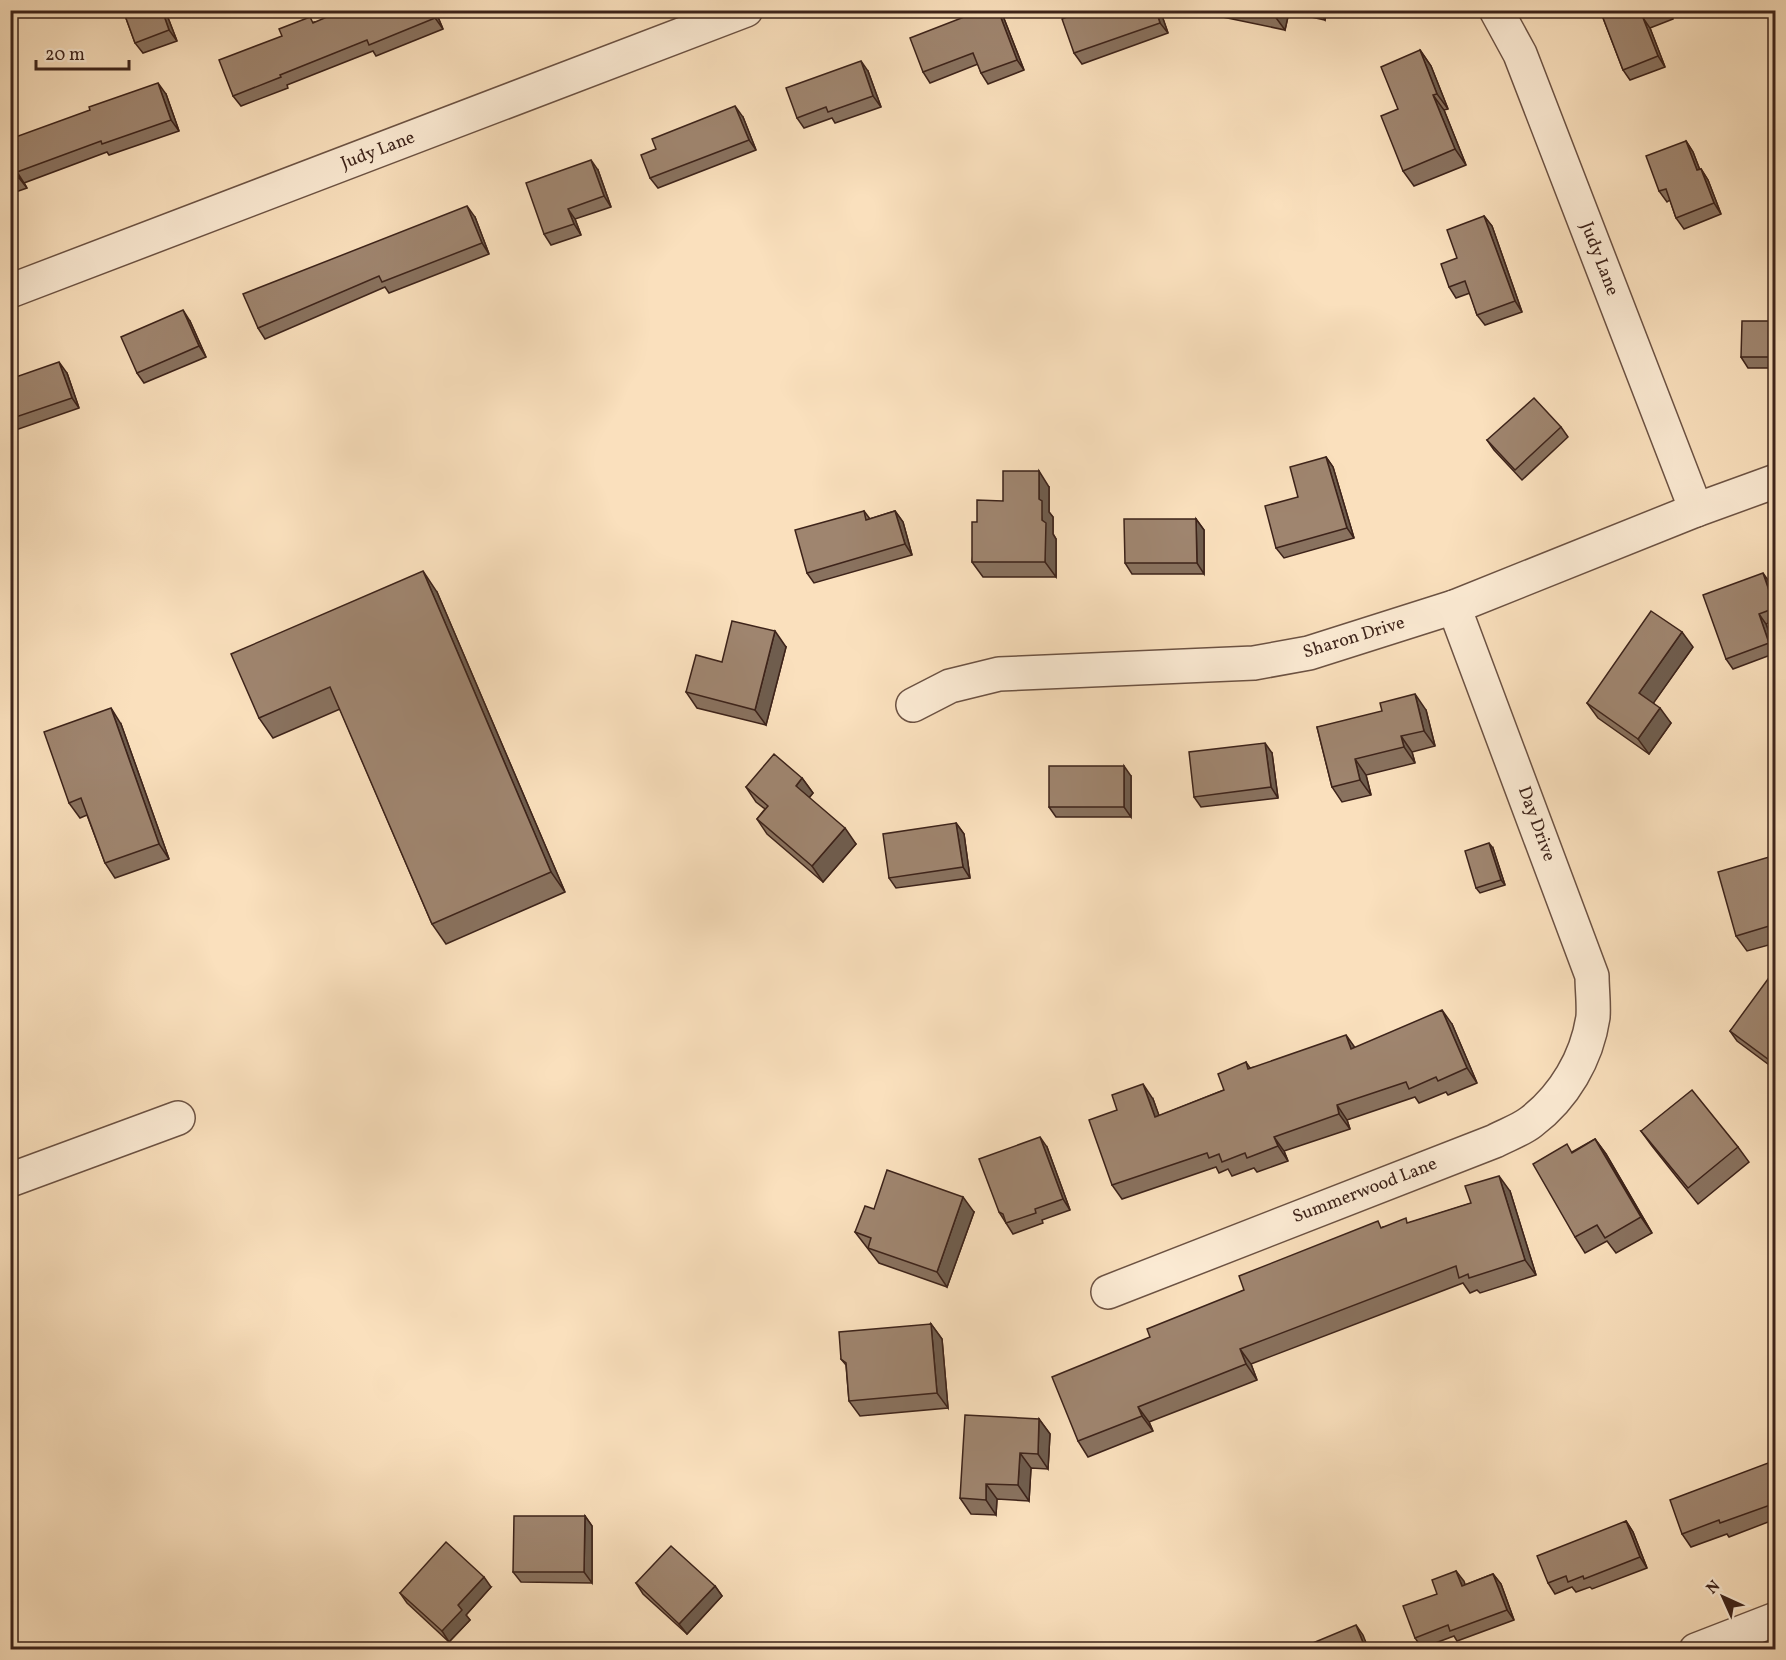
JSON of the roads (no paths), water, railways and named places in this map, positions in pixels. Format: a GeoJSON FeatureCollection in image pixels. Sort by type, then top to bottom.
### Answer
{"type":"FeatureCollection","features":[{"type":"Feature","properties":{"kind":"street","name":"Judy Lane"},"geometry":{"type":"LineString","coordinates":[[10,291],[746,10]]}},
{"type":"Feature","properties":{"kind":"street","name":"Judy Lane"},"geometry":{"type":"LineString","coordinates":[[1496,10],[1520,54],[1696,510]]}},
{"type":"Feature","properties":{"kind":"street","name":"Sharon Drive"},"geometry":{"type":"LineString","coordinates":[[913,705],[950,686],[999,674],[1254,663],[1309,653],[1454,607],[1696,510],[1776,481]]}},
{"type":"Feature","properties":{"kind":"street","name":"Day Drive"},"geometry":{"type":"LineString","coordinates":[[1454,607],[1592,976],[1593,1016],[1586,1046]]}},
{"type":"Feature","properties":{"kind":"street","name":"Summerwood Lane"},"geometry":{"type":"LineString","coordinates":[[1108,1292],[1494,1141],[1530,1123],[1555,1102],[1574,1073],[1586,1046]]}},
{"type":"Feature","properties":{"kind":"street"},"geometry":{"type":"LineString","coordinates":[[10,1180],[178,1118]]}},
{"type":"Feature","properties":{"kind":"street"},"geometry":{"type":"LineString","coordinates":[[1696,1650],[1776,1619]]}}]}
